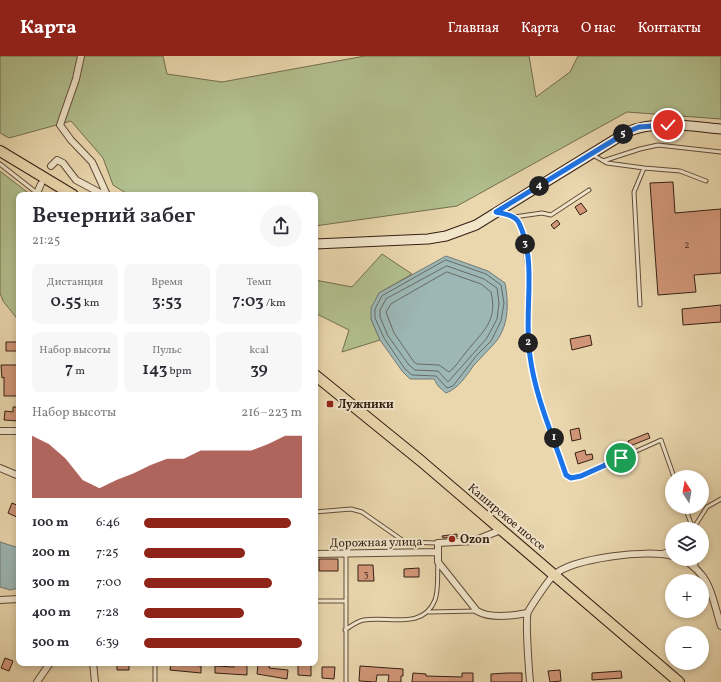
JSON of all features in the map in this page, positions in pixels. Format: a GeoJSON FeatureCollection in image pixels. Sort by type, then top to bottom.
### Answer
{"type":"FeatureCollection","features":[{"type":"Feature","properties":{"kind":"main road"},"geometry":{"type":"LineString","coordinates":[[0,151],[68,192]]}},
{"type":"Feature","properties":{"kind":"main road","name":"Каширское шоссе"},"geometry":{"type":"LineString","coordinates":[[318,377],[421,461],[679,682]]}},
{"type":"Feature","properties":{"kind":"street"},"geometry":{"type":"LineString","coordinates":[[80,56],[76,79],[60,125],[71,140],[92,162],[106,192]]}},
{"type":"Feature","properties":{"kind":"street"},"geometry":{"type":"LineString","coordinates":[[318,244],[428,239],[446,236],[476,224],[627,132],[639,127],[652,125],[721,129]]}},
{"type":"Feature","properties":{"kind":"street"},"geometry":{"type":"LineString","coordinates":[[51,166],[57,160],[63,163],[76,180],[98,192]]}},
{"type":"Feature","properties":{"kind":"street"},"geometry":{"type":"LineString","coordinates":[[39,192],[41,184]]}},
{"type":"Feature","properties":{"kind":"street"},"geometry":{"type":"LineString","coordinates":[[0,431],[16,431]]}},
{"type":"Feature","properties":{"kind":"street"},"geometry":{"type":"LineString","coordinates":[[0,468],[16,475]]}},
{"type":"Feature","properties":{"kind":"street"},"geometry":{"type":"LineString","coordinates":[[501,530],[472,541],[438,542],[438,562],[477,612],[484,615],[514,616],[527,613]]}},
{"type":"Feature","properties":{"kind":"street","name":"Дорожная улица"},"geometry":{"type":"LineString","coordinates":[[318,554],[437,552]]}},
{"type":"Feature","properties":{"kind":"street"},"geometry":{"type":"LineString","coordinates":[[530,682],[527,613],[554,575],[578,563],[638,553],[665,554]]}},
{"type":"Feature","properties":{"kind":"street"},"geometry":{"type":"LineString","coordinates":[[693,566],[707,582],[721,626]]}},
{"type":"Feature","properties":{"kind":"street"},"geometry":{"type":"LineString","coordinates":[[2,599],[16,598]]}},
{"type":"Feature","properties":{"kind":"street"},"geometry":{"type":"LineString","coordinates":[[37,682],[48,666]]}},
{"type":"Feature","properties":{"kind":"street"},"geometry":{"type":"LineString","coordinates":[[93,666],[95,682]]}},
{"type":"Feature","properties":{"kind":"lane"},"geometry":{"type":"LineString","coordinates":[[603,161],[658,145],[721,152]]}},
{"type":"Feature","properties":{"kind":"lane"},"geometry":{"type":"LineString","coordinates":[[591,154],[607,163],[680,171],[706,181]]}},
{"type":"Feature","properties":{"kind":"lane"},"geometry":{"type":"LineString","coordinates":[[0,164],[35,192]]}},
{"type":"Feature","properties":{"kind":"lane"},"geometry":{"type":"LineString","coordinates":[[640,305],[634,192],[644,168]]}},
{"type":"Feature","properties":{"kind":"lane"},"geometry":{"type":"LineString","coordinates":[[496,212],[514,217],[542,213],[551,215],[589,190]]}},
{"type":"Feature","properties":{"kind":"lane"},"geometry":{"type":"LineString","coordinates":[[514,217],[519,222],[524,239],[529,269],[530,286],[527,329],[530,357],[540,394],[566,475],[571,478],[581,476],[661,440],[672,470]]}},
{"type":"Feature","properties":{"kind":"lane"},"geometry":{"type":"LineString","coordinates":[[697,522],[707,507],[721,499]]}},
{"type":"Feature","properties":{"kind":"lane"},"geometry":{"type":"LineString","coordinates":[[318,512],[351,509],[362,512],[405,542],[438,542]]}},
{"type":"Feature","properties":{"kind":"lane"},"geometry":{"type":"LineString","coordinates":[[661,553],[665,552]]}},
{"type":"Feature","properties":{"kind":"lane"},"geometry":{"type":"LineString","coordinates":[[346,553],[346,682]]}},
{"type":"Feature","properties":{"kind":"lane"},"geometry":{"type":"LineString","coordinates":[[429,612],[435,598],[438,562]]}},
{"type":"Feature","properties":{"kind":"lane"},"geometry":{"type":"LineString","coordinates":[[318,601],[345,601]]}},
{"type":"Feature","properties":{"kind":"lane"},"geometry":{"type":"LineString","coordinates":[[345,630],[364,620],[405,620],[419,617],[429,612],[477,612]]}},
{"type":"Feature","properties":{"kind":"lane"},"geometry":{"type":"LineString","coordinates":[[155,666],[155,682]]}},
{"type":"Feature","properties":{"kind":"green space"},"geometry":{"type":"Polygon","coordinates":[[[0,56],[163,56],[167,74],[222,82],[365,56],[529,56],[536,97],[570,72],[578,56],[721,56],[721,119],[627,112],[457,206],[318,226],[318,192],[124,192],[113,185],[103,158],[71,121],[9,138],[0,133],[0,56]]]}},
{"type":"Feature","properties":{"kind":"green space"},"geometry":{"type":"Polygon","coordinates":[[[0,171],[27,192],[16,192],[16,317],[3,301],[0,293],[0,171]]]}},
{"type":"Feature","properties":{"kind":"green space"},"geometry":{"type":"Polygon","coordinates":[[[382,254],[412,274],[379,293],[371,319],[380,340],[342,352],[349,330],[318,314],[318,281],[352,287],[382,254]]]}},
{"type":"Feature","properties":{"kind":"water"},"geometry":{"type":"Polygon","coordinates":[[[446,256],[488,271],[505,283],[507,307],[505,323],[502,331],[491,348],[474,365],[455,388],[446,393],[438,386],[434,379],[410,379],[402,371],[380,340],[371,319],[371,308],[379,293],[446,256]]]}},
{"type":"Feature","properties":{"kind":"water"},"geometry":{"type":"Polygon","coordinates":[[[0,542],[16,547],[16,589],[10,590],[0,587],[0,542]]]}},
{"type":"Feature","properties":{"kind":"building"},"geometry":{"type":"Polygon","coordinates":[[[673,182],[675,213],[721,209],[721,273],[694,275],[696,292],[658,295],[650,183],[673,182]]]}},
{"type":"Feature","properties":{"kind":"building"},"geometry":{"type":"Polygon","coordinates":[[[581,203],[587,211],[580,215],[575,207],[581,203]]]}},
{"type":"Feature","properties":{"kind":"building"},"geometry":{"type":"Polygon","coordinates":[[[557,220],[560,224],[554,229],[551,225],[557,220]]]}},
{"type":"Feature","properties":{"kind":"building"},"geometry":{"type":"Polygon","coordinates":[[[721,305],[721,322],[683,325],[682,309],[721,305]]]}},
{"type":"Feature","properties":{"kind":"building"},"geometry":{"type":"Polygon","coordinates":[[[590,335],[592,345],[572,350],[570,339],[590,335]]]}},
{"type":"Feature","properties":{"kind":"building"},"geometry":{"type":"Polygon","coordinates":[[[6,342],[16,342],[16,351],[6,351],[6,342]]]}},
{"type":"Feature","properties":{"kind":"building"},"geometry":{"type":"Polygon","coordinates":[[[1,365],[16,365],[16,396],[4,396],[4,377],[2,378],[1,365]]]}},
{"type":"Feature","properties":{"kind":"building"},"geometry":{"type":"Polygon","coordinates":[[[13,407],[16,407],[16,421],[4,420],[5,411],[13,412],[13,407]]]}},
{"type":"Feature","properties":{"kind":"building"},"geometry":{"type":"Polygon","coordinates":[[[579,428],[581,439],[572,441],[570,430],[579,428]]]}},
{"type":"Feature","properties":{"kind":"building"},"geometry":{"type":"Polygon","coordinates":[[[648,433],[650,438],[630,446],[628,441],[648,433]]]}},
{"type":"Feature","properties":{"kind":"building"},"geometry":{"type":"Polygon","coordinates":[[[585,450],[586,455],[592,454],[593,459],[578,464],[575,453],[585,450]]]}},
{"type":"Feature","properties":{"kind":"building"},"geometry":{"type":"Polygon","coordinates":[[[12,503],[16,505],[16,517],[8,513],[12,503]]]}},
{"type":"Feature","properties":{"kind":"building"},"geometry":{"type":"Polygon","coordinates":[[[457,534],[457,537],[443,538],[442,536],[457,534]]]}},
{"type":"Feature","properties":{"kind":"building"},"geometry":{"type":"Polygon","coordinates":[[[319,559],[338,559],[338,571],[319,571],[319,559]]]}},
{"type":"Feature","properties":{"kind":"building"},"geometry":{"type":"Polygon","coordinates":[[[358,565],[373,565],[374,581],[358,581],[358,565]]]}},
{"type":"Feature","properties":{"kind":"building"},"geometry":{"type":"Polygon","coordinates":[[[419,568],[419,577],[404,577],[404,569],[419,568]]]}},
{"type":"Feature","properties":{"kind":"building"},"geometry":{"type":"Polygon","coordinates":[[[5,658],[13,661],[9,671],[1,668],[5,658]]]}},
{"type":"Feature","properties":{"kind":"building"},"geometry":{"type":"Polygon","coordinates":[[[117,666],[129,666],[129,670],[117,670],[117,666]]]}},
{"type":"Feature","properties":{"kind":"building"},"geometry":{"type":"Polygon","coordinates":[[[171,666],[201,666],[201,673],[170,670],[171,666]]]}},
{"type":"Feature","properties":{"kind":"building"},"geometry":{"type":"Polygon","coordinates":[[[215,666],[247,666],[247,675],[215,673],[215,666]]]}},
{"type":"Feature","properties":{"kind":"building"},"geometry":{"type":"Polygon","coordinates":[[[258,666],[269,666],[269,668],[288,670],[287,679],[257,674],[258,666]]]}},
{"type":"Feature","properties":{"kind":"building"},"geometry":{"type":"Polygon","coordinates":[[[298,666],[311,666],[311,676],[298,675],[298,666]]]}},
{"type":"Feature","properties":{"kind":"building"},"geometry":{"type":"Polygon","coordinates":[[[360,666],[403,669],[403,676],[401,676],[401,682],[388,682],[389,675],[377,675],[376,682],[359,681],[360,666]]]}},
{"type":"Feature","properties":{"kind":"building"},"geometry":{"type":"Polygon","coordinates":[[[322,667],[335,667],[334,679],[322,678],[322,667]]]}},
{"type":"Feature","properties":{"kind":"building"},"geometry":{"type":"Polygon","coordinates":[[[560,670],[561,681],[550,682],[548,671],[560,670]]]}},
{"type":"Feature","properties":{"kind":"building"},"geometry":{"type":"Polygon","coordinates":[[[621,671],[622,678],[592,680],[592,673],[621,671]]]}},
{"type":"Feature","properties":{"kind":"building"},"geometry":{"type":"Polygon","coordinates":[[[413,673],[426,674],[426,676],[462,677],[462,673],[473,673],[473,682],[412,682],[413,673]]]}},
{"type":"Feature","properties":{"kind":"building"},"geometry":{"type":"Polygon","coordinates":[[[522,673],[522,682],[491,682],[491,674],[522,673]]]}},
{"type":"Feature","properties":{"kind":"place","name":"Лужники"},"geometry":{"type":"Point","coordinates":[330,404]}},
{"type":"Feature","properties":{"kind":"place","name":"Ozon"},"geometry":{"type":"Point","coordinates":[452,539]}},
{"type":"Feature","properties":{"kind":"route"},"geometry":{"type":"LineString","coordinates":[[621,458],[581,476],[571,478],[566,475],[540,394],[530,357],[527,329],[530,286],[524,239],[519,222],[514,217],[496,212],[627,132],[639,127],[668,125]]}}]}
